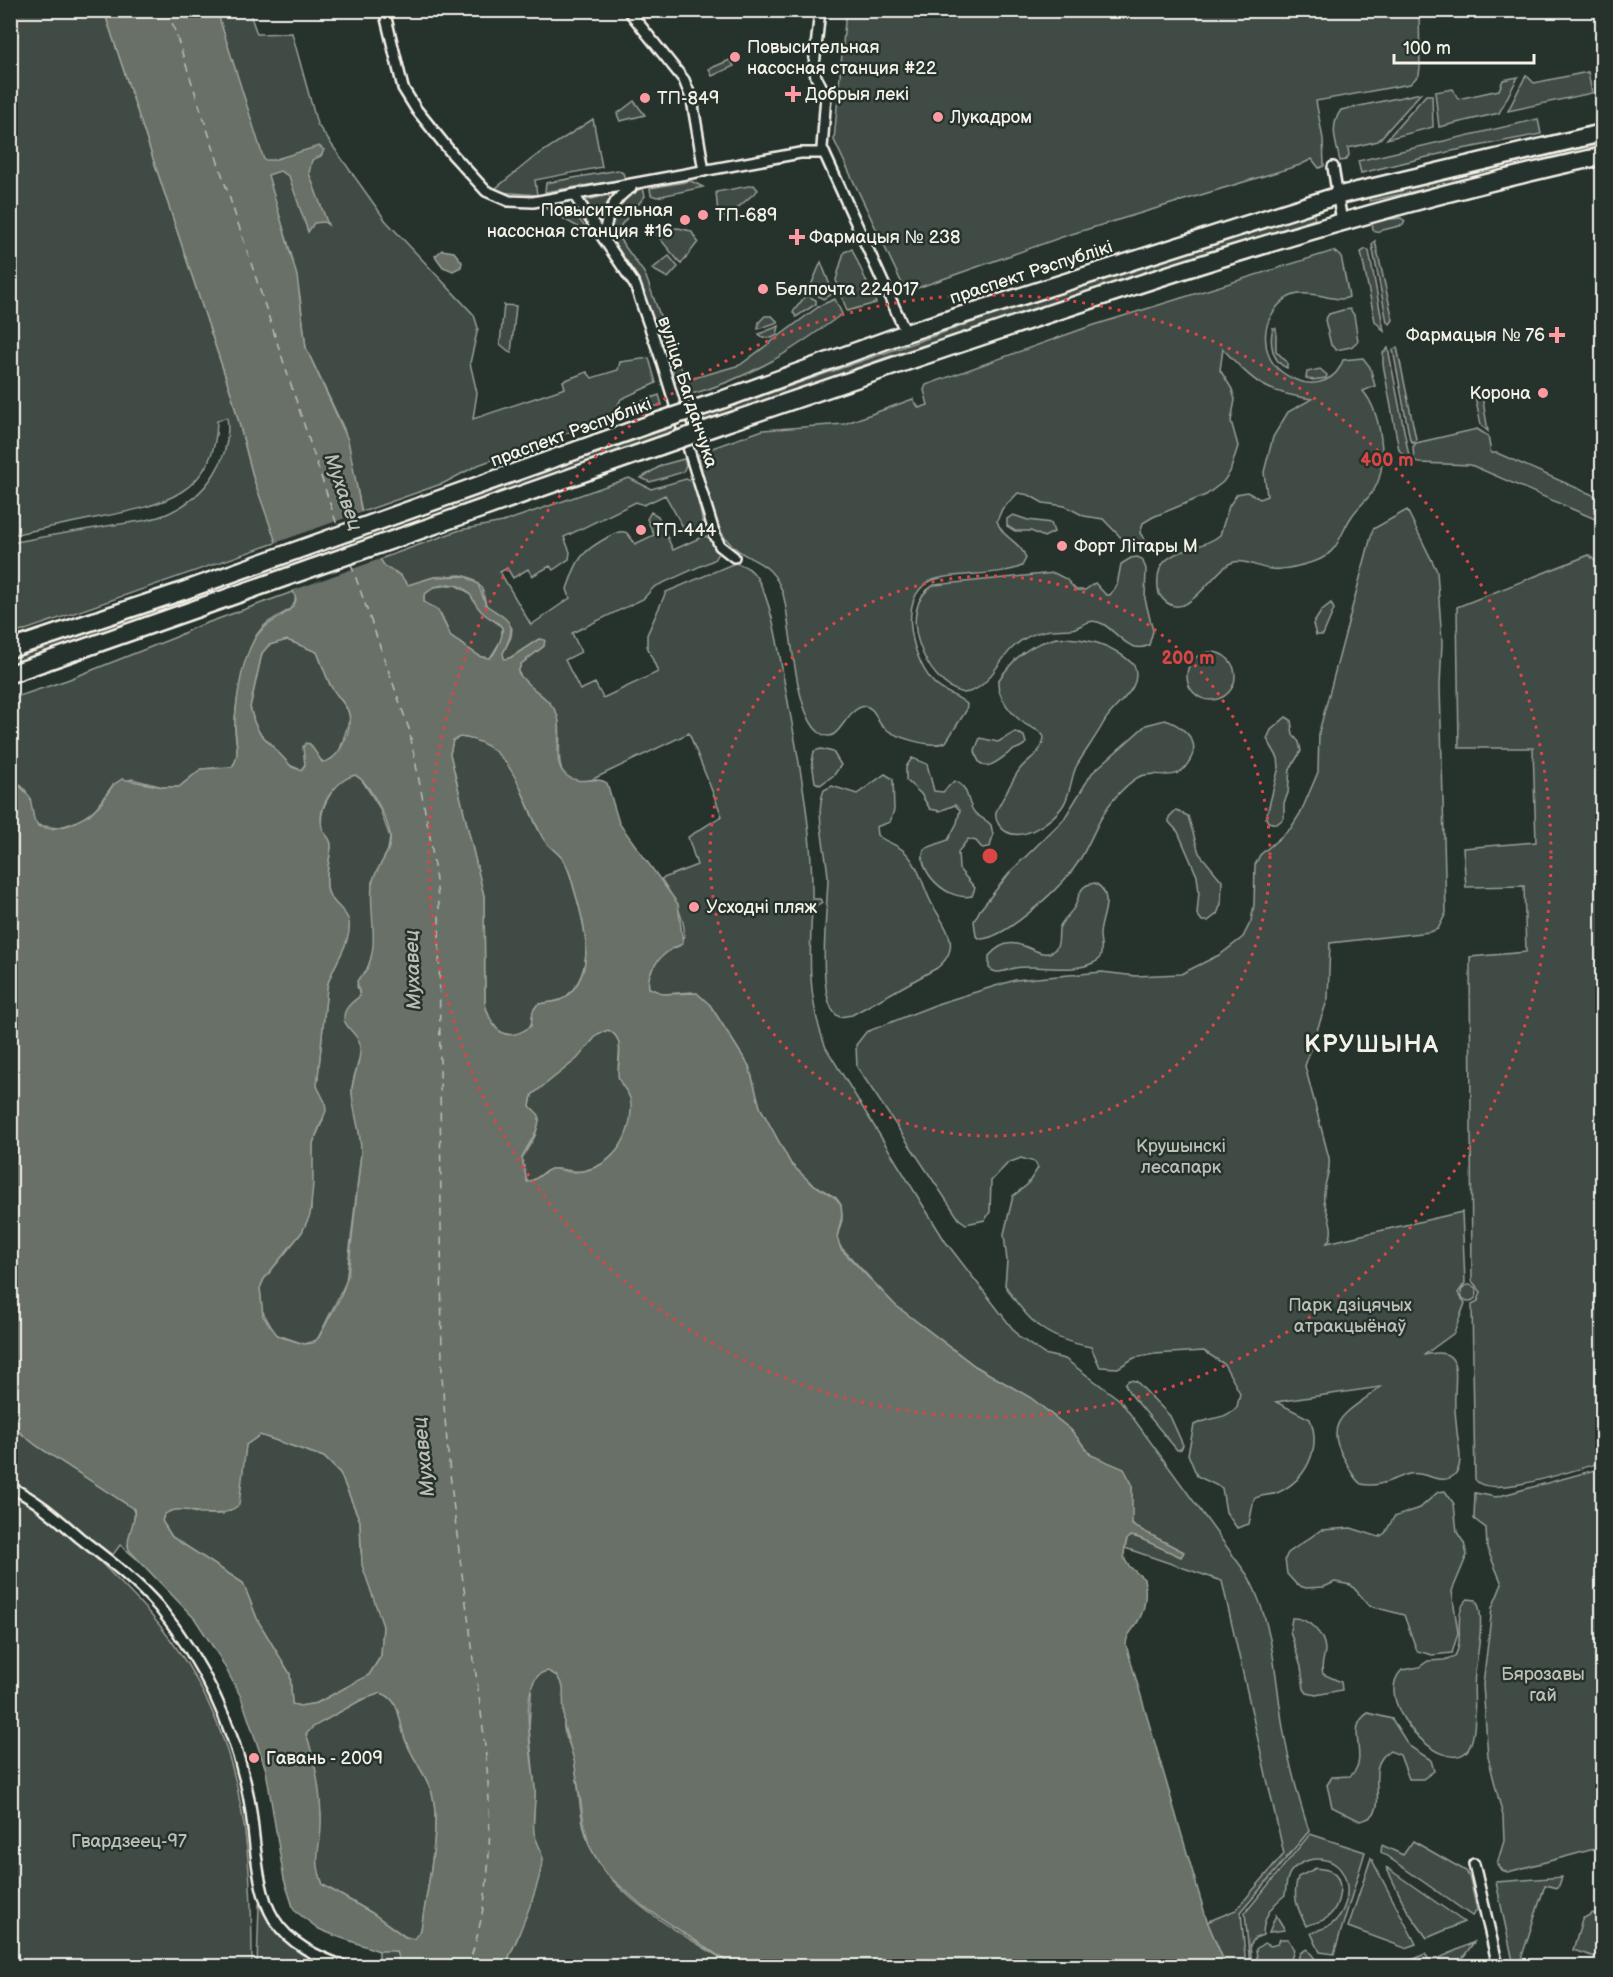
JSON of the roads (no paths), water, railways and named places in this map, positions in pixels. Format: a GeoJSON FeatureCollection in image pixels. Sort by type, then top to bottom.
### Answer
{"type":"FeatureCollection","features":[{"type":"Feature","properties":{"kind":"highway","name":"праспект Рэспублікі"},"geometry":{"type":"LineString","coordinates":[[10,650],[180,592],[906,333],[1336,196],[1602,133]]}},
{"type":"Feature","properties":{"kind":"highway"},"geometry":{"type":"LineString","coordinates":[[10,674],[1090,298],[1342,222],[1602,156]]}},
{"type":"Feature","properties":{"kind":"street"},"geometry":{"type":"LineString","coordinates":[[384,10],[403,88],[453,155],[493,196],[518,203],[643,183],[800,153],[824,153]]}},
{"type":"Feature","properties":{"kind":"street"},"geometry":{"type":"LineString","coordinates":[[628,10],[684,80],[692,100],[704,171]]}},
{"type":"Feature","properties":{"kind":"street"},"geometry":{"type":"LineString","coordinates":[[820,10],[814,66],[816,77],[826,95],[822,135],[824,153],[906,333]]}},
{"type":"Feature","properties":{"kind":"street"},"geometry":{"type":"LineString","coordinates":[[1333,167],[1342,222]]}},
{"type":"Feature","properties":{"kind":"street"},"geometry":{"type":"LineString","coordinates":[[604,239],[606,222],[617,198],[643,183]]}},
{"type":"Feature","properties":{"kind":"street","name":"вуліца Багданчука"},"geometry":{"type":"LineString","coordinates":[[574,195],[635,285],[661,359],[714,535],[720,546],[734,557]]}},
{"type":"Feature","properties":{"kind":"street"},"geometry":{"type":"LineString","coordinates":[[10,1487],[40,1503],[132,1582],[158,1606],[190,1650],[219,1705],[239,1758],[248,1795],[262,1883],[273,1918],[296,1942],[344,1966]]}},
{"type":"Feature","properties":{"kind":"street"},"geometry":{"type":"LineString","coordinates":[[1474,1864],[1498,1966]]}},
{"type":"Feature","properties":{"kind":"water","name":"Мухавец"},"geometry":{"type":"Polygon","coordinates":[[[104,11],[217,11],[264,160],[273,160],[319,146],[324,150],[321,156],[312,160],[309,173],[328,225],[324,222],[314,223],[308,232],[289,176],[280,171],[268,175],[297,276],[306,348],[348,440],[366,536],[385,567],[400,575],[408,585],[434,577],[465,576],[478,584],[486,605],[510,624],[510,635],[503,653],[504,659],[510,658],[539,639],[545,640],[544,646],[521,664],[518,672],[555,710],[559,724],[558,756],[562,770],[572,779],[598,780],[607,783],[619,823],[678,904],[683,943],[670,950],[657,962],[649,977],[649,988],[664,994],[697,993],[710,1005],[749,1066],[760,1107],[791,1164],[811,1183],[836,1198],[841,1205],[842,1216],[837,1237],[841,1249],[895,1305],[975,1366],[1031,1398],[1071,1430],[1091,1455],[1124,1469],[1132,1484],[1132,1525],[1184,1552],[1181,1557],[1137,1537],[1130,1536],[1127,1539],[1125,1559],[1127,1564],[1144,1579],[1145,1602],[1137,1623],[1128,1636],[1126,1645],[1207,1921],[1226,1966],[734,1966],[644,1907],[604,1872],[589,1845],[585,1829],[574,1760],[564,1726],[563,1687],[557,1676],[548,1671],[538,1676],[531,1688],[528,1723],[535,1790],[534,1827],[542,1854],[541,1868],[528,1912],[505,1966],[400,1966],[396,1951],[379,1951],[336,1936],[319,1929],[294,1910],[284,1879],[266,1770],[241,1697],[219,1656],[195,1619],[129,1550],[134,1509],[37,1446],[11,1425],[10,775],[30,797],[34,820],[38,826],[51,829],[69,825],[89,815],[102,802],[113,785],[122,779],[163,787],[179,787],[201,769],[232,767],[235,762],[237,756],[235,727],[237,701],[246,659],[259,633],[290,610],[296,599],[254,480],[232,396],[104,11]],[[448,584],[434,587],[424,595],[424,602],[438,610],[451,637],[481,657],[490,658],[501,638],[500,625],[478,608],[470,594],[463,588],[448,584]],[[287,640],[269,645],[262,653],[250,707],[259,732],[292,767],[301,770],[305,765],[303,747],[306,743],[310,744],[322,762],[328,761],[339,751],[347,735],[350,720],[348,710],[331,686],[317,652],[287,640]],[[460,737],[453,740],[450,754],[484,896],[485,1004],[496,1028],[507,1035],[514,1034],[531,1026],[533,1011],[537,1005],[564,999],[576,985],[585,960],[585,932],[582,918],[566,865],[543,838],[522,790],[505,761],[478,741],[460,737]],[[355,775],[340,783],[324,805],[321,822],[331,843],[327,875],[328,892],[348,918],[349,931],[327,987],[317,1086],[325,1102],[326,1111],[313,1143],[310,1215],[302,1232],[264,1279],[260,1288],[263,1316],[278,1336],[304,1344],[313,1343],[319,1337],[341,1296],[348,1275],[361,1154],[352,1090],[359,1062],[360,1045],[357,1037],[346,1025],[344,1014],[360,996],[357,981],[366,971],[370,961],[373,940],[371,896],[373,879],[387,854],[390,843],[384,816],[367,786],[355,775]],[[608,1030],[598,1034],[577,1059],[532,1095],[530,1106],[539,1115],[539,1121],[536,1132],[522,1158],[527,1182],[551,1169],[573,1172],[598,1166],[617,1151],[628,1129],[631,1104],[618,1075],[620,1050],[617,1038],[608,1030]],[[260,1435],[246,1445],[239,1505],[218,1514],[172,1511],[164,1515],[162,1521],[172,1537],[243,1583],[258,1621],[290,1674],[292,1704],[300,1706],[317,1703],[369,1675],[381,1656],[383,1626],[362,1565],[360,1521],[340,1473],[324,1457],[260,1435]],[[381,1693],[361,1700],[313,1727],[306,1734],[320,1795],[321,1826],[318,1865],[323,1885],[372,1913],[405,1937],[414,1939],[421,1930],[429,1880],[435,1807],[429,1786],[405,1739],[396,1706],[388,1696],[381,1693]]]}},
{"type":"Feature","properties":{"kind":"water"},"geometry":{"type":"Polygon","coordinates":[[[442,250],[454,252],[462,262],[461,267],[453,271],[443,267],[435,256],[442,250]]]}},
{"type":"Feature","properties":{"kind":"place","name":"Повысительная насосная станция #22"},"geometry":{"type":"Point","coordinates":[735,57]}},
{"type":"Feature","properties":{"kind":"place","name":"Добрыя лекі"},"geometry":{"type":"Point","coordinates":[793,94]}},
{"type":"Feature","properties":{"kind":"place","name":"ТП-849"},"geometry":{"type":"Point","coordinates":[645,98]}},
{"type":"Feature","properties":{"kind":"place","name":"Лукадром"},"geometry":{"type":"Point","coordinates":[938,117]}},
{"type":"Feature","properties":{"kind":"place","name":"ТП-689"},"geometry":{"type":"Point","coordinates":[703,215]}},
{"type":"Feature","properties":{"kind":"place","name":"Повысительная насосная станция #16"},"geometry":{"type":"Point","coordinates":[685,220]}},
{"type":"Feature","properties":{"kind":"place","name":"Фармацыя № 238"},"geometry":{"type":"Point","coordinates":[797,237]}},
{"type":"Feature","properties":{"kind":"place","name":"Белпочта 224017"},"geometry":{"type":"Point","coordinates":[763,289]}},
{"type":"Feature","properties":{"kind":"place","name":"Фармацыя № 76"},"geometry":{"type":"Point","coordinates":[1557,335]}},
{"type":"Feature","properties":{"kind":"place","name":"Корона"},"geometry":{"type":"Point","coordinates":[1543,393]}},
{"type":"Feature","properties":{"kind":"place","name":"ТП-444"},"geometry":{"type":"Point","coordinates":[641,530]}},
{"type":"Feature","properties":{"kind":"place","name":"Форт Літары М"},"geometry":{"type":"Point","coordinates":[1062,546]}},
{"type":"Feature","properties":{"kind":"place","name":"Усходні пляж"},"geometry":{"type":"Point","coordinates":[694,907]}},
{"type":"Feature","properties":{"kind":"place","name":"Гавань - 2009"},"geometry":{"type":"Point","coordinates":[254,1758]}},
{"type":"Feature","properties":{"kind":"district","name":"КРУШЫНА"},"geometry":{"type":"Point","coordinates":[1372,1044]}},
{"type":"Feature","properties":{"kind":"park label","name":"Крушынскі лесапарк"},"geometry":{"type":"Point","coordinates":[1181,1156]}},
{"type":"Feature","properties":{"kind":"park label","name":"Парк дзіцячых атракцыёнаў"},"geometry":{"type":"Point","coordinates":[1350,1315]}},
{"type":"Feature","properties":{"kind":"park label","name":"Бярозавы гай"},"geometry":{"type":"Point","coordinates":[1543,1684]}},
{"type":"Feature","properties":{"kind":"park label","name":"Гвардзеец-97"},"geometry":{"type":"Point","coordinates":[129,1841]}}]}
